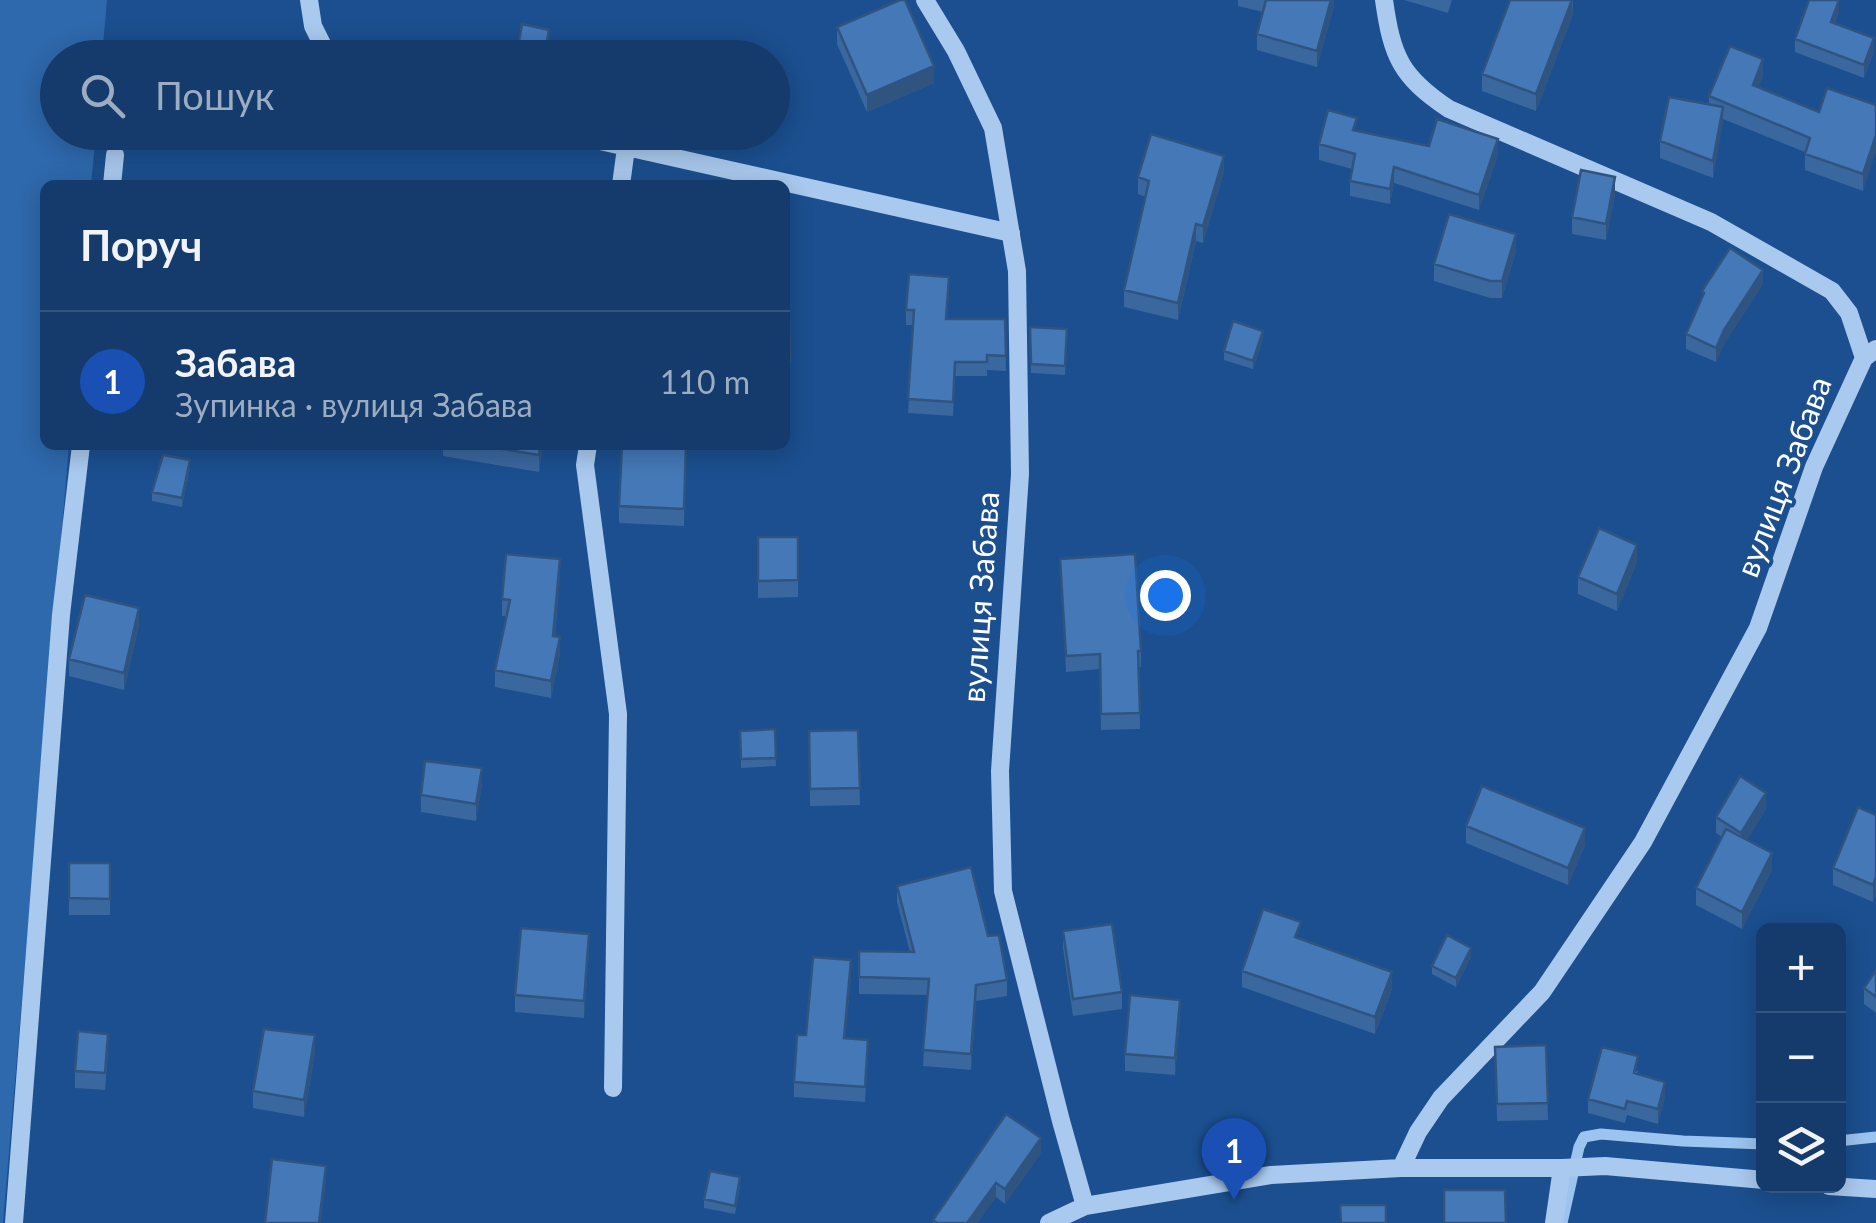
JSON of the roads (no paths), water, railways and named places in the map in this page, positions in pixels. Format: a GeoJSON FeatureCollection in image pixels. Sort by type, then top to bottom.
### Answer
{"type":"FeatureCollection","features":[{"type":"Feature","properties":{"kind":"street"},"geometry":{"type":"LineString","coordinates":[[309,0],[313,26],[320,40]]}},
{"type":"Feature","properties":{"kind":"street","name":"вулиця Забава"},"geometry":{"type":"LineString","coordinates":[[925,0],[993,128],[1017,272],[1020,474],[1000,771],[1002,892],[1085,1206]]}},
{"type":"Feature","properties":{"kind":"street","name":"вулиця Забава"},"geometry":{"type":"LineString","coordinates":[[1384,0],[1392,43],[1403,70],[1425,93],[1449,109],[1711,222],[1832,291],[1850,313],[1870,353],[1814,467],[1758,628],[1644,842],[1542,992],[1441,1098],[1418,1132],[1401,1168]]}},
{"type":"Feature","properties":{"kind":"street"},"geometry":{"type":"LineString","coordinates":[[623,180],[626,150]]}},
{"type":"Feature","properties":{"kind":"street"},"geometry":{"type":"LineString","coordinates":[[635,150],[771,180]]}},
{"type":"Feature","properties":{"kind":"street"},"geometry":{"type":"LineString","coordinates":[[112,180],[115,154]]}},
{"type":"Feature","properties":{"kind":"street"},"geometry":{"type":"LineString","coordinates":[[790,184],[1011,233]]}},
{"type":"Feature","properties":{"kind":"street"},"geometry":{"type":"LineString","coordinates":[[14,1223],[61,615],[80,450]]}},
{"type":"Feature","properties":{"kind":"street"},"geometry":{"type":"LineString","coordinates":[[587,450],[585,465],[618,714],[613,1088]]}},
{"type":"Feature","properties":{"kind":"street"},"geometry":{"type":"LineString","coordinates":[[1050,1223],[1085,1206],[1271,1175],[1401,1168],[1606,1166],[1756,1179]]}},
{"type":"Feature","properties":{"kind":"street"},"geometry":{"type":"LineString","coordinates":[[1554,1223],[1566,1168]]}},
{"type":"Feature","properties":{"kind":"street"},"geometry":{"type":"LineString","coordinates":[[1846,1187],[1876,1189]]}},
{"type":"Feature","properties":{"kind":"waterway"},"geometry":{"type":"LineString","coordinates":[[1562,1223],[1584,1137],[1601,1134],[1756,1144]]}},
{"type":"Feature","properties":{"kind":"waterway"},"geometry":{"type":"LineString","coordinates":[[1846,1140],[1876,1137]]}},
{"type":"Feature","properties":{"kind":"place","name":"Забава"},"geometry":{"type":"Point","coordinates":[1234,1200]}}]}
